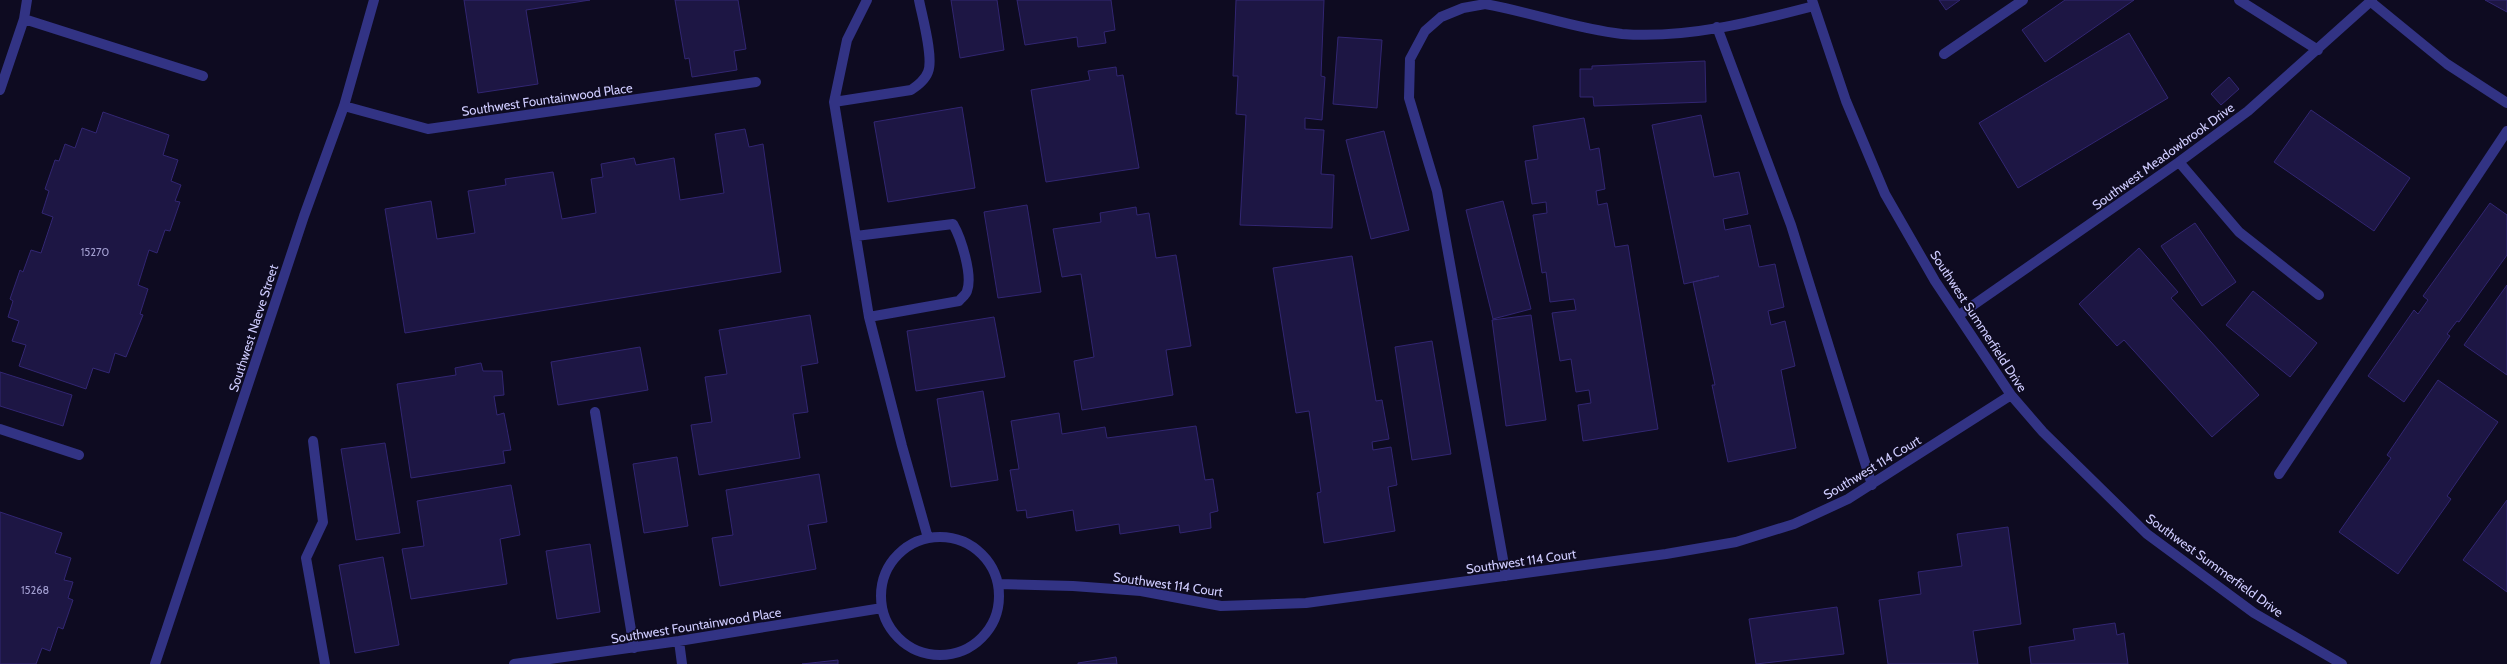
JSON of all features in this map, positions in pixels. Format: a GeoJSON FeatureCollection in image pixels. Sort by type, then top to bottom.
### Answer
{"type":"FeatureCollection","features":[{"type":"Feature","properties":{"kind":"street"},"geometry":{"type":"LineString","coordinates":[[0,90],[24,19],[27,0]]}},
{"type":"Feature","properties":{"kind":"street","name":"Southwest Naeve Street"},"geometry":{"type":"LineString","coordinates":[[155,664],[304,216],[344,106],[374,0]]}},
{"type":"Feature","properties":{"kind":"street"},"geometry":{"type":"LineString","coordinates":[[867,0],[847,40],[834,102],[869,317],[898,432],[928,538]]}},
{"type":"Feature","properties":{"kind":"street"},"geometry":{"type":"LineString","coordinates":[[834,102],[911,90],[920,83],[929,71],[930,60],[919,0]]}},
{"type":"Feature","properties":{"kind":"street"},"geometry":{"type":"LineString","coordinates":[[1944,54],[2023,0]]}},
{"type":"Feature","properties":{"kind":"street"},"geometry":{"type":"LineString","coordinates":[[2239,0],[2318,50]]}},
{"type":"Feature","properties":{"kind":"street","name":"Southwest Meadowbrook Drive"},"geometry":{"type":"LineString","coordinates":[[1959,315],[2179,162],[2248,111],[2371,1],[2447,64],[2507,103]]}},
{"type":"Feature","properties":{"kind":"street"},"geometry":{"type":"LineString","coordinates":[[1506,576],[1437,191],[1409,98],[1410,59],[1425,31],[1441,18],[1463,8],[1485,4],[1621,34],[1655,35],[1754,22],[1813,3]]}},
{"type":"Feature","properties":{"kind":"street","name":"Southwest Summerfield Drive"},"geometry":{"type":"LineString","coordinates":[[1813,3],[1846,100],[1885,194],[1935,281],[2011,395],[2048,437],[2147,534],[2254,613],[2342,664]]}},
{"type":"Feature","properties":{"kind":"street"},"geometry":{"type":"LineString","coordinates":[[24,19],[204,76]]}},
{"type":"Feature","properties":{"kind":"street"},"geometry":{"type":"LineString","coordinates":[[1717,27],[1791,225],[1872,486]]}},
{"type":"Feature","properties":{"kind":"street","name":"Southwest Fountainwood Place"},"geometry":{"type":"LineString","coordinates":[[344,106],[428,129],[756,82]]}},
{"type":"Feature","properties":{"kind":"street"},"geometry":{"type":"LineString","coordinates":[[2279,474],[2507,131]]}},
{"type":"Feature","properties":{"kind":"street"},"geometry":{"type":"LineString","coordinates":[[2179,162],[2239,232],[2319,295]]}},
{"type":"Feature","properties":{"kind":"street"},"geometry":{"type":"LineString","coordinates":[[856,236],[953,224],[962,239],[967,275],[967,291],[959,301],[869,317]]}},
{"type":"Feature","properties":{"kind":"street","name":"Southwest 114 Court"},"geometry":{"type":"LineString","coordinates":[[998,584],[1074,586],[1141,591],[1221,606],[1306,603],[1506,576],[1736,542],[1794,524],[1848,499],[1872,486],[2011,395]]}},
{"type":"Feature","properties":{"kind":"street"},"geometry":{"type":"LineString","coordinates":[[595,412],[634,648]]}},
{"type":"Feature","properties":{"kind":"street"},"geometry":{"type":"LineString","coordinates":[[0,429],[79,455]]}},
{"type":"Feature","properties":{"kind":"street"},"geometry":{"type":"LineString","coordinates":[[313,441],[323,522],[306,558],[325,664]]}},
{"type":"Feature","properties":{"kind":"street"},"geometry":{"type":"LineString","coordinates":[[928,538],[951,538],[972,546],[989,563],[998,584],[998,607],[990,629],[974,645],[952,654],[946,659],[929,655],[908,646],[891,630],[882,608],[882,585],[890,563],[906,547],[928,538]]}},
{"type":"Feature","properties":{"kind":"street","name":"Southwest Fountainwood Place"},"geometry":{"type":"LineString","coordinates":[[514,664],[679,642],[882,608]]}},
{"type":"Feature","properties":{"kind":"street"},"geometry":{"type":"LineString","coordinates":[[679,642],[682,664]]}},
{"type":"Feature","properties":{"kind":"building"},"geometry":{"type":"Polygon","coordinates":[[[464,0],[590,0],[526,10],[538,84],[478,93],[464,0]]]}},
{"type":"Feature","properties":{"kind":"building"},"geometry":{"type":"Polygon","coordinates":[[[675,0],[738,0],[746,49],[734,51],[737,70],[692,77],[689,58],[685,59],[675,0]]]}},
{"type":"Feature","properties":{"kind":"building"},"geometry":{"type":"Polygon","coordinates":[[[951,0],[997,0],[1004,50],[960,58],[951,0]]]}},
{"type":"Feature","properties":{"kind":"building"},"geometry":{"type":"Polygon","coordinates":[[[1017,0],[1111,0],[1115,30],[1104,32],[1106,43],[1078,47],[1077,37],[1025,45],[1017,0]]]}},
{"type":"Feature","properties":{"kind":"building"},"geometry":{"type":"Polygon","coordinates":[[[1236,0],[1324,0],[1321,76],[1325,77],[1322,120],[1305,118],[1305,129],[1324,130],[1321,174],[1334,175],[1332,228],[1240,225],[1246,115],[1236,114],[1238,76],[1233,76],[1236,0]]]}},
{"type":"Feature","properties":{"kind":"building"},"geometry":{"type":"Polygon","coordinates":[[[1939,0],[1960,0],[1946,10],[1939,0]]]}},
{"type":"Feature","properties":{"kind":"building"},"geometry":{"type":"Polygon","coordinates":[[[2065,0],[2134,0],[2045,62],[2022,30],[2065,0]]]}},
{"type":"Feature","properties":{"kind":"building"},"geometry":{"type":"Polygon","coordinates":[[[2485,0],[2507,0],[2507,12],[2485,0]]]}},
{"type":"Feature","properties":{"kind":"building"},"geometry":{"type":"Polygon","coordinates":[[[2129,33],[2168,98],[2018,188],[1979,123],[2129,33]]]}},
{"type":"Feature","properties":{"kind":"building"},"geometry":{"type":"Polygon","coordinates":[[[1338,37],[1382,40],[1377,108],[1333,104],[1338,37]]]}},
{"type":"Feature","properties":{"kind":"building"},"geometry":{"type":"Polygon","coordinates":[[[1705,61],[1706,102],[1594,106],[1593,97],[1580,97],[1580,69],[1592,69],[1592,66],[1705,61]]]}},
{"type":"Feature","properties":{"kind":"building"},"geometry":{"type":"Polygon","coordinates":[[[1116,67],[1117,76],[1123,75],[1139,168],[1046,182],[1031,90],[1090,80],[1088,71],[1116,67]]]}},
{"type":"Feature","properties":{"kind":"building"},"geometry":{"type":"Polygon","coordinates":[[[2229,77],[2239,89],[2221,105],[2211,94],[2229,77]]]}},
{"type":"Feature","properties":{"kind":"building"},"geometry":{"type":"Polygon","coordinates":[[[962,107],[975,188],[888,202],[874,122],[962,107]]]}},
{"type":"Feature","properties":{"kind":"building"},"geometry":{"type":"Polygon","coordinates":[[[2311,110],[2410,178],[2374,231],[2274,162],[2311,110]]]}},
{"type":"Feature","properties":{"kind":"building"},"geometry":{"type":"Polygon","coordinates":[[[103,112],[169,135],[163,155],[178,160],[171,181],[181,185],[175,201],[180,202],[170,231],[165,230],[157,253],[149,250],[138,285],[148,289],[140,314],[143,315],[126,357],[115,353],[109,373],[93,368],[86,389],[19,366],[26,345],[12,341],[19,321],[8,317],[13,301],[10,299],[20,270],[23,272],[31,250],[41,253],[53,217],[42,213],[49,191],[45,189],[55,160],[59,161],[65,144],[75,148],[82,128],[96,133],[103,112]]]}},
{"type":"Feature","properties":{"kind":"building"},"geometry":{"type":"Polygon","coordinates":[[[1701,115],[1714,177],[1739,172],[1748,214],[1723,219],[1725,230],[1750,225],[1759,267],[1775,264],[1784,307],[1768,311],[1771,325],[1785,321],[1795,366],[1781,370],[1796,448],[1728,462],[1712,385],[1715,385],[1693,282],[1719,276],[1684,284],[1652,125],[1701,115]]]}},
{"type":"Feature","properties":{"kind":"building"},"geometry":{"type":"Polygon","coordinates":[[[1584,118],[1590,150],[1599,148],[1605,189],[1596,191],[1598,205],[1607,203],[1615,247],[1628,245],[1658,429],[1583,441],[1578,405],[1591,403],[1589,390],[1576,392],[1571,359],[1560,361],[1552,313],[1576,310],[1574,299],[1550,302],[1546,272],[1542,273],[1533,215],[1547,213],[1546,202],[1532,204],[1525,161],[1538,159],[1533,126],[1584,118]]]}},
{"type":"Feature","properties":{"kind":"building"},"geometry":{"type":"Polygon","coordinates":[[[745,129],[749,147],[763,144],[781,272],[405,333],[385,209],[431,201],[437,239],[475,233],[468,191],[506,185],[505,179],[553,172],[562,219],[596,213],[591,179],[603,177],[601,164],[634,158],[636,165],[674,158],[680,200],[724,193],[715,134],[745,129]]]}},
{"type":"Feature","properties":{"kind":"building"},"geometry":{"type":"Polygon","coordinates":[[[1384,131],[1409,230],[1371,239],[1346,140],[1384,131]]]}},
{"type":"Feature","properties":{"kind":"building"},"geometry":{"type":"Polygon","coordinates":[[[1503,201],[1531,309],[1493,319],[1466,210],[1503,201]]]}},
{"type":"Feature","properties":{"kind":"building"},"geometry":{"type":"Polygon","coordinates":[[[2490,203],[2507,215],[2507,255],[2459,322],[2457,321],[2447,334],[2450,336],[2404,402],[2368,376],[2414,310],[2418,314],[2428,300],[2423,296],[2490,203]]]}},
{"type":"Feature","properties":{"kind":"building"},"geometry":{"type":"Polygon","coordinates":[[[1027,205],[1041,292],[998,298],[984,212],[1027,205]]]}},
{"type":"Feature","properties":{"kind":"building"},"geometry":{"type":"Polygon","coordinates":[[[1136,207],[1137,215],[1149,213],[1156,258],[1176,255],[1191,346],[1166,350],[1173,395],[1082,410],[1074,361],[1094,357],[1081,274],[1062,277],[1053,229],[1101,222],[1100,213],[1136,207]]]}},
{"type":"Feature","properties":{"kind":"building"},"geometry":{"type":"Polygon","coordinates":[[[2195,223],[2236,282],[2202,306],[2161,246],[2195,223]]]}},
{"type":"Feature","properties":{"kind":"building"},"geometry":{"type":"Polygon","coordinates":[[[2139,248],[2178,292],[2171,298],[2259,395],[2212,437],[2124,340],[2117,346],[2079,304],[2139,248]]]}},
{"type":"Feature","properties":{"kind":"building"},"geometry":{"type":"Polygon","coordinates":[[[1352,256],[1376,401],[1382,400],[1389,439],[1372,442],[1373,450],[1391,447],[1397,485],[1388,487],[1395,531],[1324,543],[1317,493],[1321,492],[1309,411],[1296,413],[1273,268],[1352,256]]]}},
{"type":"Feature","properties":{"kind":"building"},"geometry":{"type":"Polygon","coordinates":[[[2507,285],[2507,375],[2464,345],[2507,285]]]}},
{"type":"Feature","properties":{"kind":"building"},"geometry":{"type":"Polygon","coordinates":[[[2253,291],[2317,343],[2290,377],[2226,325],[2253,291]]]}},
{"type":"Feature","properties":{"kind":"building"},"geometry":{"type":"Polygon","coordinates":[[[810,315],[818,363],[801,366],[808,412],[793,414],[800,458],[699,475],[691,425],[712,422],[705,377],[727,374],[719,330],[810,315]]]}},
{"type":"Feature","properties":{"kind":"building"},"geometry":{"type":"Polygon","coordinates":[[[1531,315],[1546,420],[1506,426],[1492,320],[1531,315]]]}},
{"type":"Feature","properties":{"kind":"building"},"geometry":{"type":"Polygon","coordinates":[[[994,317],[1005,377],[916,391],[907,331],[994,317]]]}},
{"type":"Feature","properties":{"kind":"building"},"geometry":{"type":"Polygon","coordinates":[[[1432,341],[1451,454],[1412,460],[1395,347],[1432,341]]]}},
{"type":"Feature","properties":{"kind":"building"},"geometry":{"type":"Polygon","coordinates":[[[640,347],[648,390],[558,405],[551,362],[640,347]]]}},
{"type":"Feature","properties":{"kind":"building"},"geometry":{"type":"Polygon","coordinates":[[[481,363],[483,371],[502,371],[504,395],[494,396],[497,415],[504,413],[511,450],[503,451],[505,463],[411,478],[397,384],[456,375],[455,368],[481,363]]]}},
{"type":"Feature","properties":{"kind":"building"},"geometry":{"type":"Polygon","coordinates":[[[0,372],[72,395],[63,426],[0,406],[0,372]]]}},
{"type":"Feature","properties":{"kind":"building"},"geometry":{"type":"Polygon","coordinates":[[[2438,380],[2498,422],[2447,496],[2451,499],[2398,574],[2339,532],[2391,458],[2387,455],[2438,380]]]}},
{"type":"Feature","properties":{"kind":"building"},"geometry":{"type":"Polygon","coordinates":[[[983,391],[998,480],[951,487],[937,399],[983,391]]]}},
{"type":"Feature","properties":{"kind":"building"},"geometry":{"type":"Polygon","coordinates":[[[1059,413],[1062,434],[1105,427],[1107,438],[1196,426],[1205,480],[1213,479],[1218,511],[1210,513],[1211,528],[1180,533],[1179,525],[1120,534],[1119,524],[1076,531],[1073,510],[1027,518],[1026,510],[1017,511],[1010,470],[1019,469],[1011,421],[1059,413]]]}},
{"type":"Feature","properties":{"kind":"building"},"geometry":{"type":"Polygon","coordinates":[[[385,443],[400,533],[356,540],[341,449],[385,443]]]}},
{"type":"Feature","properties":{"kind":"building"},"geometry":{"type":"Polygon","coordinates":[[[677,457],[688,526],[644,533],[633,464],[677,457]]]}},
{"type":"Feature","properties":{"kind":"building"},"geometry":{"type":"Polygon","coordinates":[[[819,474],[827,522],[808,525],[816,569],[720,586],[712,538],[733,535],[726,490],[819,474]]]}},
{"type":"Feature","properties":{"kind":"building"},"geometry":{"type":"Polygon","coordinates":[[[511,485],[520,535],[500,539],[507,584],[411,599],[402,549],[424,546],[417,501],[511,485]]]}},
{"type":"Feature","properties":{"kind":"building"},"geometry":{"type":"Polygon","coordinates":[[[2507,500],[2507,592],[2463,560],[2507,500]]]}},
{"type":"Feature","properties":{"kind":"building"},"geometry":{"type":"Polygon","coordinates":[[[0,512],[62,533],[55,553],[71,558],[64,580],[73,582],[68,598],[73,600],[63,629],[58,627],[50,651],[42,648],[36,664],[0,664],[0,512]]]}},
{"type":"Feature","properties":{"kind":"building"},"geometry":{"type":"Polygon","coordinates":[[[2008,527],[2021,624],[1973,631],[1978,664],[1888,664],[1879,600],[1921,594],[1918,572],[1962,566],[1957,534],[2008,527]]]}},
{"type":"Feature","properties":{"kind":"building"},"geometry":{"type":"Polygon","coordinates":[[[590,544],[600,612],[557,619],[546,551],[590,544]]]}},
{"type":"Feature","properties":{"kind":"building"},"geometry":{"type":"Polygon","coordinates":[[[383,557],[399,645],[355,653],[339,565],[383,557]]]}},
{"type":"Feature","properties":{"kind":"building"},"geometry":{"type":"Polygon","coordinates":[[[1837,607],[1844,654],[1756,664],[1749,619],[1837,607]]]}},
{"type":"Feature","properties":{"kind":"building"},"geometry":{"type":"Polygon","coordinates":[[[2115,623],[2117,635],[2124,633],[2128,664],[2031,664],[2029,647],[2075,640],[2073,629],[2115,623]]]}},
{"type":"Feature","properties":{"kind":"building"},"geometry":{"type":"Polygon","coordinates":[[[1116,657],[1117,664],[1078,664],[1078,663],[1116,657]]]}},
{"type":"Feature","properties":{"kind":"building"},"geometry":{"type":"Polygon","coordinates":[[[838,660],[838,664],[802,664],[838,660]]]}}]}
